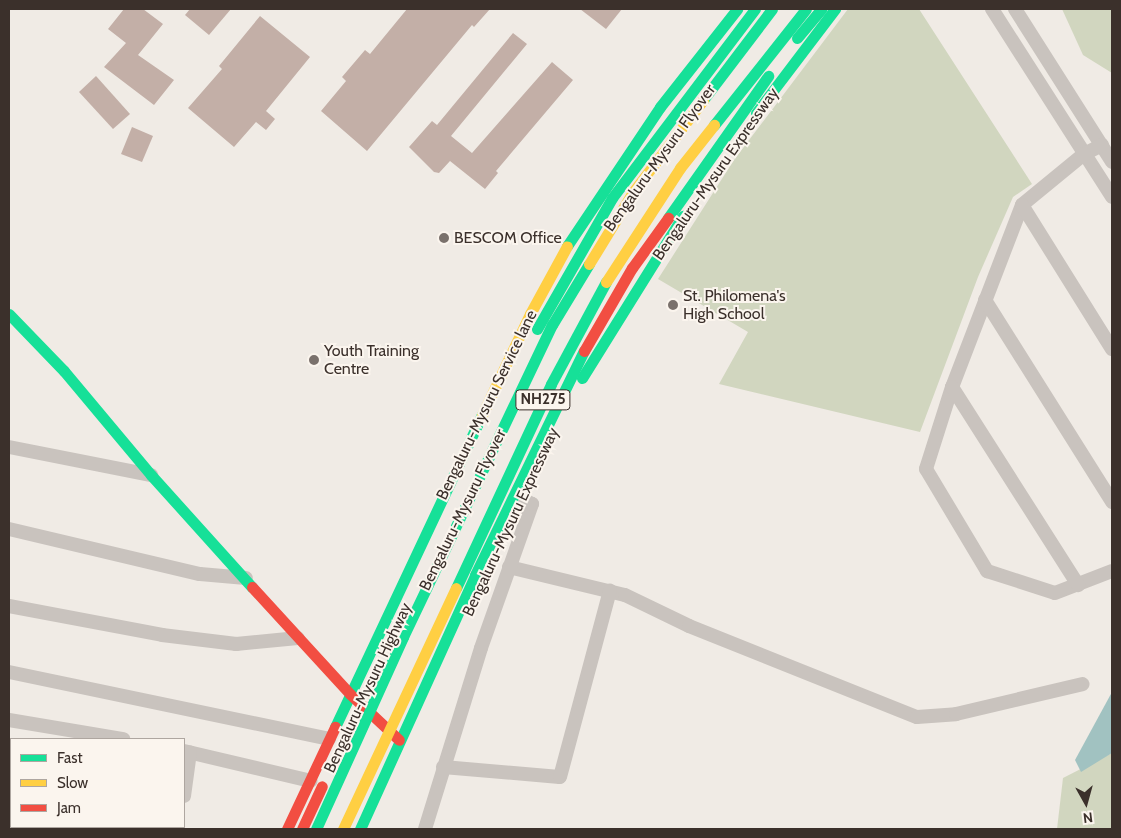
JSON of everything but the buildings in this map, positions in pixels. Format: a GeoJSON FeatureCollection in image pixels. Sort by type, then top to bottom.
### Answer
{"type":"FeatureCollection","features":[{"type":"Feature","properties":{"kind":"main road","name":"Bengaluru-Mysuru Service lane"},"geometry":{"type":"LineString","coordinates":[[286,829],[311,781],[350,694],[530,314],[580,223],[660,107],[737,9]]}},
{"type":"Feature","properties":{"kind":"main road","name":"Bengaluru-Mysuru Highway"},"geometry":{"type":"LineString","coordinates":[[302,829],[546,311],[612,198],[672,116],[755,9]]}},
{"type":"Feature","properties":{"kind":"main road","name":"Bengaluru-Mysuru Flyover"},"geometry":{"type":"LineString","coordinates":[[316,829],[403,637],[528,373],[570,294],[606,232],[660,153],[772,9]]}},
{"type":"Feature","properties":{"kind":"main road","name":"Bengaluru-Mysuru Expressway"},"geometry":{"type":"LineString","coordinates":[[343,829],[551,384],[600,291],[680,168],[806,9]]}},
{"type":"Feature","properties":{"kind":"main road","name":"Bengaluru-Mysuru Expressway"},"geometry":{"type":"LineString","coordinates":[[368,829],[582,378],[722,149],[821,9]]}},
{"type":"Feature","properties":{"kind":"main road","name":"Bengaluru-Mysuru Expressway"},"geometry":{"type":"LineString","coordinates":[[360,829],[402,742],[475,575],[574,369],[632,268],[722,149],[835,9]]}},
{"type":"Feature","properties":{"kind":"main road"},"geometry":{"type":"LineString","coordinates":[[660,107],[722,149]]}},
{"type":"Feature","properties":{"kind":"main road"},"geometry":{"type":"LineString","coordinates":[[9,314],[64,371],[151,475],[246,578],[298,638],[350,694],[402,742]]}},
{"type":"Feature","properties":{"kind":"street"},"geometry":{"type":"LineString","coordinates":[[992,9],[1112,196]]}},
{"type":"Feature","properties":{"kind":"street"},"geometry":{"type":"LineString","coordinates":[[1016,9],[1112,162]]}},
{"type":"Feature","properties":{"kind":"street"},"geometry":{"type":"LineString","coordinates":[[1102,145],[1084,154],[1022,206],[952,387],[926,469],[987,571],[1055,593],[1112,572]]}},
{"type":"Feature","properties":{"kind":"street"},"geometry":{"type":"LineString","coordinates":[[1022,206],[1112,349]]}},
{"type":"Feature","properties":{"kind":"street"},"geometry":{"type":"LineString","coordinates":[[986,300],[1112,502]]}},
{"type":"Feature","properties":{"kind":"street"},"geometry":{"type":"LineString","coordinates":[[952,387],[1078,585]]}},
{"type":"Feature","properties":{"kind":"street"},"geometry":{"type":"LineString","coordinates":[[9,447],[151,475]]}},
{"type":"Feature","properties":{"kind":"street"},"geometry":{"type":"LineString","coordinates":[[426,829],[443,767],[481,648],[505,588],[509,567],[532,504],[523,500]]}},
{"type":"Feature","properties":{"kind":"street"},"geometry":{"type":"LineString","coordinates":[[9,530],[200,574],[246,578]]}},
{"type":"Feature","properties":{"kind":"street"},"geometry":{"type":"LineString","coordinates":[[509,567],[610,591],[917,717],[950,716],[1083,684]]}},
{"type":"Feature","properties":{"kind":"street"},"geometry":{"type":"LineString","coordinates":[[443,767],[560,776],[610,591]]}},
{"type":"Feature","properties":{"kind":"street"},"geometry":{"type":"LineString","coordinates":[[9,606],[162,634],[236,644],[298,638]]}},
{"type":"Feature","properties":{"kind":"street"},"geometry":{"type":"LineString","coordinates":[[9,672],[329,739]]}},
{"type":"Feature","properties":{"kind":"street"},"geometry":{"type":"LineString","coordinates":[[9,720],[117,738]]}},
{"type":"Feature","properties":{"kind":"street"},"geometry":{"type":"LineString","coordinates":[[185,781],[187,752],[311,781]]}},
{"type":"Feature","properties":{"kind":"green space"},"geometry":{"type":"Polygon","coordinates":[[[848,9],[919,9],[1032,184],[1013,197],[978,277],[920,432],[719,384],[748,332],[658,279],[734,160],[848,9]]]}},
{"type":"Feature","properties":{"kind":"green space"},"geometry":{"type":"Polygon","coordinates":[[[1062,9],[1112,9],[1112,73],[1083,55],[1062,9]]]}},
{"type":"Feature","properties":{"kind":"green space"},"geometry":{"type":"Polygon","coordinates":[[[1112,753],[1112,829],[1057,829],[1063,778],[1112,753]]]}},
{"type":"Feature","properties":{"kind":"water"},"geometry":{"type":"Polygon","coordinates":[[[1112,692],[1112,753],[1081,772],[1075,760],[1112,692]]]}},
{"type":"Feature","properties":{"kind":"traffic: fast"},"geometry":{"type":"LineString","coordinates":[[567,246],[660,107],[737,9]]}},
{"type":"Feature","properties":{"kind":"traffic: fast"},"geometry":{"type":"LineString","coordinates":[[537,329],[612,198],[755,9]]}},
{"type":"Feature","properties":{"kind":"traffic: fast"},"geometry":{"type":"LineString","coordinates":[[703,100],[772,9]]}},
{"type":"Feature","properties":{"kind":"traffic: fast"},"geometry":{"type":"LineString","coordinates":[[714,125],[806,9]]}},
{"type":"Feature","properties":{"kind":"traffic: fast"},"geometry":{"type":"LineString","coordinates":[[797,38],[821,9]]}},
{"type":"Feature","properties":{"kind":"traffic: fast"},"geometry":{"type":"LineString","coordinates":[[756,113],[835,9]]}},
{"type":"Feature","properties":{"kind":"traffic: fast"},"geometry":{"type":"LineString","coordinates":[[668,218],[768,76]]}},
{"type":"Feature","properties":{"kind":"traffic: fast"},"geometry":{"type":"LineString","coordinates":[[582,378],[683,216]]}},
{"type":"Feature","properties":{"kind":"traffic: fast"},"geometry":{"type":"LineString","coordinates":[[316,829],[403,637],[552,325],[589,264]]}},
{"type":"Feature","properties":{"kind":"traffic: fast"},"geometry":{"type":"LineString","coordinates":[[456,588],[551,384],[606,282]]}},
{"type":"Feature","properties":{"kind":"traffic: fast"},"geometry":{"type":"LineString","coordinates":[[9,314],[64,371],[151,475],[252,587]]}},
{"type":"Feature","properties":{"kind":"traffic: fast"},"geometry":{"type":"LineString","coordinates":[[360,829],[475,575],[584,351]]}},
{"type":"Feature","properties":{"kind":"traffic: fast"},"geometry":{"type":"LineString","coordinates":[[335,727],[482,415]]}},
{"type":"Feature","properties":{"kind":"traffic: slow"},"geometry":{"type":"LineString","coordinates":[[589,264],[633,192],[703,100]]}},
{"type":"Feature","properties":{"kind":"traffic: slow"},"geometry":{"type":"LineString","coordinates":[[606,282],[680,168],[714,125]]}},
{"type":"Feature","properties":{"kind":"traffic: slow"},"geometry":{"type":"LineString","coordinates":[[482,415],[530,314],[567,246]]}},
{"type":"Feature","properties":{"kind":"traffic: slow"},"geometry":{"type":"LineString","coordinates":[[343,829],[456,588]]}},
{"type":"Feature","properties":{"kind":"traffic: jam"},"geometry":{"type":"LineString","coordinates":[[584,351],[632,268],[668,218]]}},
{"type":"Feature","properties":{"kind":"traffic: jam"},"geometry":{"type":"LineString","coordinates":[[252,587],[350,694],[399,740]]}},
{"type":"Feature","properties":{"kind":"traffic: jam"},"geometry":{"type":"LineString","coordinates":[[287,829],[335,727]]}},
{"type":"Feature","properties":{"kind":"traffic: jam"},"geometry":{"type":"LineString","coordinates":[[302,829],[322,786]]}},
{"type":"Feature","properties":{"kind":"place","name":"BESCOM Office"},"geometry":{"type":"Point","coordinates":[444,238]}},
{"type":"Feature","properties":{"kind":"place","name":"St. Philomena's High School"},"geometry":{"type":"Point","coordinates":[673,305]}},
{"type":"Feature","properties":{"kind":"place","name":"Youth Training Centre"},"geometry":{"type":"Point","coordinates":[314,360]}}]}
